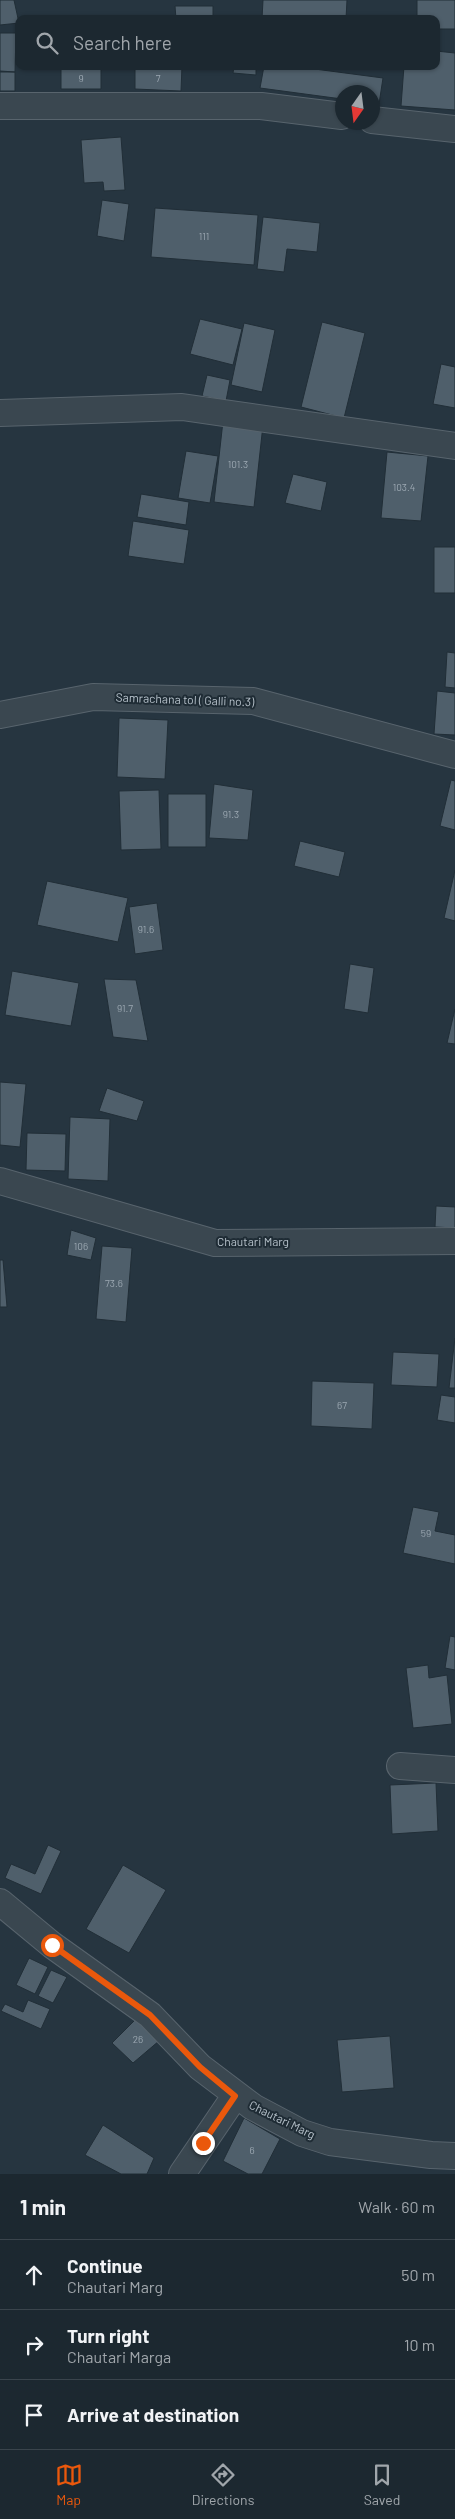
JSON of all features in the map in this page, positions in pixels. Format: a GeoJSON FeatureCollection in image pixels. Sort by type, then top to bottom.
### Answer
{"type":"FeatureCollection","features":[{"type":"Feature","properties":{"kind":"street"},"geometry":{"type":"LineString","coordinates":[[0,106],[261,106],[335,115]]}},
{"type":"Feature","properties":{"kind":"street"},"geometry":{"type":"LineString","coordinates":[[380,121],[455,129]]}},
{"type":"Feature","properties":{"kind":"street"},"geometry":{"type":"LineString","coordinates":[[0,413],[182,407],[455,446]]}},
{"type":"Feature","properties":{"kind":"street","name":"Samrachana tol ( Galli no.3)"},"geometry":{"type":"LineString","coordinates":[[0,715],[93,697],[253,701],[455,755]]}},
{"type":"Feature","properties":{"kind":"street","name":"Chautari Marg"},"geometry":{"type":"LineString","coordinates":[[0,1182],[215,1243],[455,1241]]}},
{"type":"Feature","properties":{"kind":"street"},"geometry":{"type":"LineString","coordinates":[[400,1766],[455,1770]]}},
{"type":"Feature","properties":{"kind":"street","name":"Chautari Marg"},"geometry":{"type":"LineString","coordinates":[[0,1902],[52,1945],[150,2015],[200,2067],[235,2096],[302,2133],[330,2142],[431,2155],[455,2156]]}},
{"type":"Feature","properties":{"kind":"street"},"geometry":{"type":"LineString","coordinates":[[182,2174],[235,2096]]}},
{"type":"Feature","properties":{"kind":"building"},"geometry":{"type":"Polygon","coordinates":[[[0,0],[14,0],[17,15],[15,15],[15,23],[0,25],[0,0]]]}},
{"type":"Feature","properties":{"kind":"building"},"geometry":{"type":"Polygon","coordinates":[[[263,0],[347,0],[346,15],[262,15],[263,0]]]}},
{"type":"Feature","properties":{"kind":"building"},"geometry":{"type":"Polygon","coordinates":[[[417,0],[455,0],[455,29],[440,29],[440,15],[417,15],[417,0]]]}},
{"type":"Feature","properties":{"kind":"building"},"geometry":{"type":"Polygon","coordinates":[[[175,6],[213,6],[213,15],[176,15],[175,6]]]}},
{"type":"Feature","properties":{"kind":"building"},"geometry":{"type":"Polygon","coordinates":[[[0,33],[15,33],[15,72],[0,71],[0,33]]]}},
{"type":"Feature","properties":{"kind":"building"},"geometry":{"type":"Polygon","coordinates":[[[440,51],[455,53],[455,110],[401,106],[404,70],[440,70],[440,51]]]}},
{"type":"Feature","properties":{"kind":"building"},"geometry":{"type":"Polygon","coordinates":[[[61,70],[101,70],[101,89],[61,89],[61,70]]]}},
{"type":"Feature","properties":{"kind":"building"},"geometry":{"type":"Polygon","coordinates":[[[135,70],[182,70],[181,91],[135,89],[135,70]]]}},
{"type":"Feature","properties":{"kind":"building"},"geometry":{"type":"Polygon","coordinates":[[[233,70],[256,70],[256,75],[233,73],[233,70]]]}},
{"type":"Feature","properties":{"kind":"building"},"geometry":{"type":"Polygon","coordinates":[[[263,70],[322,70],[383,78],[380,98],[380,85],[335,85],[335,98],[260,88],[263,70]]]}},
{"type":"Feature","properties":{"kind":"building"},"geometry":{"type":"Polygon","coordinates":[[[0,72],[15,72],[15,91],[0,91],[0,72]]]}},
{"type":"Feature","properties":{"kind":"building"},"geometry":{"type":"Polygon","coordinates":[[[121,137],[125,190],[104,191],[103,182],[84,183],[81,140],[121,137]]]}},
{"type":"Feature","properties":{"kind":"building"},"geometry":{"type":"Polygon","coordinates":[[[102,200],[129,204],[124,241],[97,236],[102,200]]]}},
{"type":"Feature","properties":{"kind":"building"},"geometry":{"type":"Polygon","coordinates":[[[155,208],[258,215],[254,265],[151,257],[155,208]]]}},
{"type":"Feature","properties":{"kind":"building"},"geometry":{"type":"Polygon","coordinates":[[[263,217],[320,223],[317,252],[287,249],[284,272],[257,269],[263,217]]]}},
{"type":"Feature","properties":{"kind":"building"},"geometry":{"type":"Polygon","coordinates":[[[200,319],[242,329],[233,365],[190,354],[200,319]]]}},
{"type":"Feature","properties":{"kind":"building"},"geometry":{"type":"Polygon","coordinates":[[[322,322],[365,333],[344,418],[301,407],[322,322]]]}},
{"type":"Feature","properties":{"kind":"building"},"geometry":{"type":"Polygon","coordinates":[[[244,323],[275,330],[262,392],[231,385],[244,323]]]}},
{"type":"Feature","properties":{"kind":"building"},"geometry":{"type":"Polygon","coordinates":[[[441,364],[455,367],[455,408],[433,404],[441,364]]]}},
{"type":"Feature","properties":{"kind":"building"},"geometry":{"type":"Polygon","coordinates":[[[207,375],[230,380],[226,401],[202,396],[207,375]]]}},
{"type":"Feature","properties":{"kind":"building"},"geometry":{"type":"Polygon","coordinates":[[[223,421],[263,425],[254,507],[214,502],[223,421]]]}},
{"type":"Feature","properties":{"kind":"building"},"geometry":{"type":"Polygon","coordinates":[[[186,451],[218,456],[210,503],[178,498],[186,451]]]}},
{"type":"Feature","properties":{"kind":"building"},"geometry":{"type":"Polygon","coordinates":[[[387,452],[428,456],[421,521],[381,518],[387,452]]]}},
{"type":"Feature","properties":{"kind":"building"},"geometry":{"type":"Polygon","coordinates":[[[293,474],[327,482],[321,511],[285,503],[293,474]]]}},
{"type":"Feature","properties":{"kind":"building"},"geometry":{"type":"Polygon","coordinates":[[[141,494],[189,502],[186,525],[137,517],[141,494]]]}},
{"type":"Feature","properties":{"kind":"building"},"geometry":{"type":"Polygon","coordinates":[[[133,521],[189,530],[184,564],[128,556],[133,521]]]}},
{"type":"Feature","properties":{"kind":"building"},"geometry":{"type":"Polygon","coordinates":[[[434,547],[455,547],[455,593],[434,593],[434,547]]]}},
{"type":"Feature","properties":{"kind":"building"},"geometry":{"type":"Polygon","coordinates":[[[447,652],[455,653],[455,688],[445,687],[447,652]]]}},
{"type":"Feature","properties":{"kind":"building"},"geometry":{"type":"Polygon","coordinates":[[[437,691],[455,693],[455,735],[434,734],[437,691]]]}},
{"type":"Feature","properties":{"kind":"building"},"geometry":{"type":"Polygon","coordinates":[[[119,718],[168,720],[165,779],[117,777],[119,718]]]}},
{"type":"Feature","properties":{"kind":"building"},"geometry":{"type":"Polygon","coordinates":[[[451,780],[455,781],[455,830],[440,826],[451,780]]]}},
{"type":"Feature","properties":{"kind":"building"},"geometry":{"type":"Polygon","coordinates":[[[214,784],[253,790],[248,840],[209,838],[214,784]]]}},
{"type":"Feature","properties":{"kind":"building"},"geometry":{"type":"Polygon","coordinates":[[[159,790],[161,849],[121,850],[119,791],[159,790]]]}},
{"type":"Feature","properties":{"kind":"building"},"geometry":{"type":"Polygon","coordinates":[[[168,794],[206,794],[206,847],[168,847],[168,794]]]}},
{"type":"Feature","properties":{"kind":"building"},"geometry":{"type":"Polygon","coordinates":[[[300,841],[345,852],[339,877],[294,866],[300,841]]]}},
{"type":"Feature","properties":{"kind":"building"},"geometry":{"type":"Polygon","coordinates":[[[455,870],[455,921],[444,918],[455,870]]]}},
{"type":"Feature","properties":{"kind":"building"},"geometry":{"type":"Polygon","coordinates":[[[47,881],[128,898],[118,942],[37,925],[47,881]]]}},
{"type":"Feature","properties":{"kind":"building"},"geometry":{"type":"Polygon","coordinates":[[[157,903],[163,950],[135,954],[129,907],[157,903]]]}},
{"type":"Feature","properties":{"kind":"building"},"geometry":{"type":"Polygon","coordinates":[[[350,964],[374,968],[368,1013],[344,1009],[350,964]]]}},
{"type":"Feature","properties":{"kind":"building"},"geometry":{"type":"Polygon","coordinates":[[[12,971],[79,983],[71,1026],[5,1015],[12,971]]]}},
{"type":"Feature","properties":{"kind":"building"},"geometry":{"type":"Polygon","coordinates":[[[104,979],[136,980],[148,1041],[113,1037],[104,979]]]}},
{"type":"Feature","properties":{"kind":"building"},"geometry":{"type":"Polygon","coordinates":[[[455,1009],[455,1044],[447,1043],[455,1009]]]}},
{"type":"Feature","properties":{"kind":"building"},"geometry":{"type":"Polygon","coordinates":[[[0,1082],[26,1084],[20,1147],[0,1145],[0,1082]]]}},
{"type":"Feature","properties":{"kind":"building"},"geometry":{"type":"Polygon","coordinates":[[[107,1088],[144,1101],[137,1121],[99,1111],[107,1088]]]}},
{"type":"Feature","properties":{"kind":"building"},"geometry":{"type":"Polygon","coordinates":[[[70,1117],[110,1119],[108,1181],[68,1179],[70,1117]]]}},
{"type":"Feature","properties":{"kind":"building"},"geometry":{"type":"Polygon","coordinates":[[[27,1133],[66,1134],[65,1171],[26,1170],[27,1133]]]}},
{"type":"Feature","properties":{"kind":"building"},"geometry":{"type":"Polygon","coordinates":[[[436,1206],[455,1207],[455,1228],[435,1227],[436,1206]]]}},
{"type":"Feature","properties":{"kind":"building"},"geometry":{"type":"Polygon","coordinates":[[[71,1230],[96,1238],[91,1260],[67,1255],[71,1230]]]}},
{"type":"Feature","properties":{"kind":"building"},"geometry":{"type":"Polygon","coordinates":[[[102,1246],[132,1248],[126,1322],[96,1319],[102,1246]]]}},
{"type":"Feature","properties":{"kind":"building"},"geometry":{"type":"Polygon","coordinates":[[[0,1260],[3,1260],[7,1307],[0,1307],[0,1260]]]}},
{"type":"Feature","properties":{"kind":"building"},"geometry":{"type":"Polygon","coordinates":[[[455,1338],[455,1388],[449,1388],[455,1338]]]}},
{"type":"Feature","properties":{"kind":"building"},"geometry":{"type":"Polygon","coordinates":[[[393,1352],[439,1354],[437,1387],[391,1385],[393,1352]]]}},
{"type":"Feature","properties":{"kind":"building"},"geometry":{"type":"Polygon","coordinates":[[[312,1381],[374,1383],[372,1429],[311,1426],[312,1381]]]}},
{"type":"Feature","properties":{"kind":"building"},"geometry":{"type":"Polygon","coordinates":[[[441,1395],[455,1397],[455,1423],[437,1420],[441,1395]]]}},
{"type":"Feature","properties":{"kind":"building"},"geometry":{"type":"Polygon","coordinates":[[[413,1507],[439,1512],[435,1531],[455,1535],[455,1564],[403,1553],[413,1507]]]}},
{"type":"Feature","properties":{"kind":"building"},"geometry":{"type":"Polygon","coordinates":[[[450,1636],[455,1637],[455,1670],[445,1668],[450,1636]]]}},
{"type":"Feature","properties":{"kind":"building"},"geometry":{"type":"Polygon","coordinates":[[[428,1665],[429,1678],[447,1675],[452,1724],[413,1728],[406,1668],[428,1665]]]}},
{"type":"Feature","properties":{"kind":"building"},"geometry":{"type":"Polygon","coordinates":[[[436,1783],[438,1831],[392,1834],[390,1785],[436,1783]]]}},
{"type":"Feature","properties":{"kind":"building"},"geometry":{"type":"Polygon","coordinates":[[[48,1845],[61,1851],[41,1894],[5,1878],[11,1864],[35,1874],[48,1845]]]}},
{"type":"Feature","properties":{"kind":"building"},"geometry":{"type":"Polygon","coordinates":[[[123,1865],[166,1890],[129,1953],[86,1929],[123,1865]]]}},
{"type":"Feature","properties":{"kind":"building"},"geometry":{"type":"Polygon","coordinates":[[[29,1958],[48,1967],[35,1994],[16,1985],[29,1958]]]}},
{"type":"Feature","properties":{"kind":"building"},"geometry":{"type":"Polygon","coordinates":[[[51,1970],[67,1977],[53,2003],[38,1996],[51,1970]]]}},
{"type":"Feature","properties":{"kind":"building"},"geometry":{"type":"Polygon","coordinates":[[[28,2000],[50,2009],[41,2029],[1,2011],[5,2004],[23,2012],[28,2000]]]}},
{"type":"Feature","properties":{"kind":"building"},"geometry":{"type":"Polygon","coordinates":[[[142,2013],[166,2035],[133,2063],[112,2043],[142,2013]]]}},
{"type":"Feature","properties":{"kind":"building"},"geometry":{"type":"Polygon","coordinates":[[[390,2036],[394,2088],[342,2092],[337,2040],[390,2036]]]}},
{"type":"Feature","properties":{"kind":"building"},"geometry":{"type":"Polygon","coordinates":[[[244,2118],[280,2139],[262,2174],[248,2174],[223,2161],[244,2118]]]}},
{"type":"Feature","properties":{"kind":"building"},"geometry":{"type":"Polygon","coordinates":[[[103,2125],[154,2158],[147,2174],[121,2174],[85,2155],[103,2125]]]}},
{"type":"Feature","properties":{"kind":"route"},"geometry":{"type":"LineString","coordinates":[[52,1945],[150,2015],[200,2067],[235,2096],[203,2143]]}}]}
